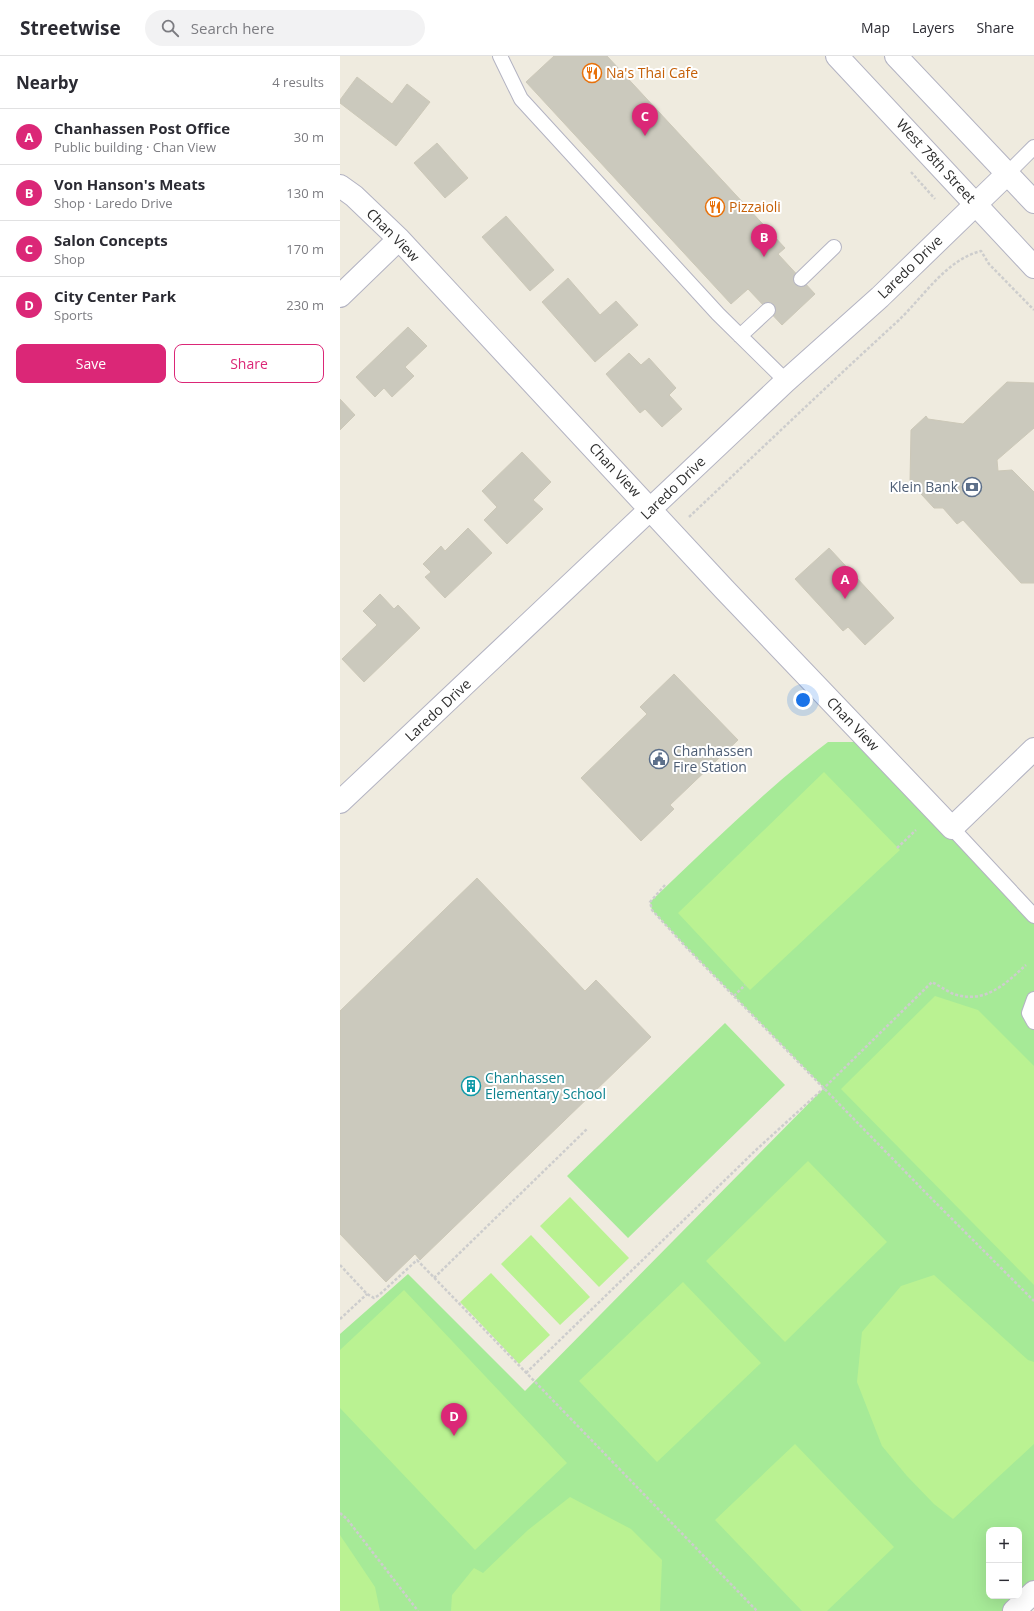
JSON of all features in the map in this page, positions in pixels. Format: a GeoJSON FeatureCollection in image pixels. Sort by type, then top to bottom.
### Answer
{"type":"FeatureCollection","features":[{"type":"Feature","properties":{"kind":"street","name":"West 78th Street"},"geometry":{"type":"LineString","coordinates":[[837,56],[1034,267]]}},
{"type":"Feature","properties":{"kind":"street"},"geometry":{"type":"LineString","coordinates":[[896,56],[1034,202]]}},
{"type":"Feature","properties":{"kind":"street","name":"Laredo Drive"},"geometry":{"type":"LineString","coordinates":[[340,802],[786,380],[880,297],[1007,174]]}},
{"type":"Feature","properties":{"kind":"street","name":"Chan View"},"geometry":{"type":"LineString","coordinates":[[340,186],[354,196],[399,239],[724,589],[952,828]]}},
{"type":"Feature","properties":{"kind":"street"},"geometry":{"type":"LineString","coordinates":[[340,296],[399,239]]}},
{"type":"Feature","properties":{"kind":"street"},"geometry":{"type":"LineString","coordinates":[[952,828],[1034,749]]}},
{"type":"Feature","properties":{"kind":"street"},"geometry":{"type":"LineString","coordinates":[[1014,1611],[1034,1592]]}},
{"type":"Feature","properties":{"kind":"lane"},"geometry":{"type":"LineString","coordinates":[[500,56],[521,99],[718,314],[786,380]]}},
{"type":"Feature","properties":{"kind":"lane"},"geometry":{"type":"LineString","coordinates":[[1007,174],[1034,147]]}},
{"type":"Feature","properties":{"kind":"lane"},"geometry":{"type":"LineString","coordinates":[[801,279],[834,247]]}},
{"type":"Feature","properties":{"kind":"lane"},"geometry":{"type":"LineString","coordinates":[[740,336],[768,310]]}},
{"type":"Feature","properties":{"kind":"lane"},"geometry":{"type":"LineString","coordinates":[[952,828],[1034,916]]}},
{"type":"Feature","properties":{"kind":"lane"},"geometry":{"type":"LineString","coordinates":[[1034,999],[1029,1012],[1034,1022]]}},
{"type":"Feature","properties":{"kind":"path"},"geometry":{"type":"LineString","coordinates":[[687,519],[900,319],[955,263],[967,254],[981,251],[989,264],[1034,310]]}},
{"type":"Feature","properties":{"kind":"path"},"geometry":{"type":"LineString","coordinates":[[897,848],[916,830]]}},
{"type":"Feature","properties":{"kind":"path"},"geometry":{"type":"LineString","coordinates":[[665,885],[650,902],[652,910],[928,1195],[1034,1301]]}},
{"type":"Feature","properties":{"kind":"path"},"geometry":{"type":"LineString","coordinates":[[526,1372],[757,1149],[824,1088],[932,982],[957,995],[979,997],[1000,988],[1026,965]]}},
{"type":"Feature","properties":{"kind":"path"},"geometry":{"type":"LineString","coordinates":[[734,996],[745,985]]}},
{"type":"Feature","properties":{"kind":"path"},"geometry":{"type":"LineString","coordinates":[[434,1278],[588,1128]]}},
{"type":"Feature","properties":{"kind":"path"},"geometry":{"type":"LineString","coordinates":[[340,1265],[367,1294],[374,1298],[417,1260],[757,1611]]}},
{"type":"Feature","properties":{"kind":"path"},"geometry":{"type":"LineString","coordinates":[[340,1319],[367,1294]]}},
{"type":"Feature","properties":{"kind":"path"},"geometry":{"type":"LineString","coordinates":[[340,1513],[352,1526],[418,1611]]}},
{"type":"Feature","properties":{"kind":"green space"},"geometry":{"type":"Polygon","coordinates":[[[828,742],[869,742],[1034,921],[1034,1593],[1016,1611],[340,1611],[340,1334],[408,1274],[525,1391],[824,1088],[686,947],[652,910],[650,902],[737,819],[782,779],[828,742]]]}},
{"type":"Feature","properties":{"kind":"green space"},"geometry":{"type":"Polygon","coordinates":[[[824,772],[900,850],[750,990],[678,913],[824,772]]]}},
{"type":"Feature","properties":{"kind":"green space"},"geometry":{"type":"Polygon","coordinates":[[[935,996],[978,1010],[1034,1066],[1034,1285],[841,1089],[935,996]]]}},
{"type":"Feature","properties":{"kind":"green space"},"geometry":{"type":"Polygon","coordinates":[[[725,1023],[785,1085],[628,1238],[567,1176],[725,1023]]]}},
{"type":"Feature","properties":{"kind":"green space"},"geometry":{"type":"Polygon","coordinates":[[[808,1161],[887,1242],[785,1342],[706,1261],[808,1161]]]}},
{"type":"Feature","properties":{"kind":"green space"},"geometry":{"type":"Polygon","coordinates":[[[570,1197],[629,1258],[599,1287],[540,1226],[570,1197]]]}},
{"type":"Feature","properties":{"kind":"green space"},"geometry":{"type":"Polygon","coordinates":[[[531,1235],[590,1297],[560,1325],[501,1264],[531,1235]]]}},
{"type":"Feature","properties":{"kind":"green space"},"geometry":{"type":"Polygon","coordinates":[[[491,1273],[550,1335],[519,1364],[460,1302],[491,1273]]]}},
{"type":"Feature","properties":{"kind":"green space"},"geometry":{"type":"Polygon","coordinates":[[[934,1275],[1028,1360],[1034,1362],[1034,1444],[953,1519],[934,1504],[907,1476],[882,1446],[857,1382],[862,1332],[901,1286],[934,1275]]]}},
{"type":"Feature","properties":{"kind":"green space"},"geometry":{"type":"Polygon","coordinates":[[[683,1282],[761,1363],[657,1462],[579,1381],[683,1282]]]}},
{"type":"Feature","properties":{"kind":"green space"},"geometry":{"type":"Polygon","coordinates":[[[404,1290],[567,1463],[475,1550],[340,1408],[340,1350],[404,1290]]]}},
{"type":"Feature","properties":{"kind":"green space"},"geometry":{"type":"Polygon","coordinates":[[[795,1444],[894,1547],[827,1611],[802,1611],[715,1520],[795,1444]]]}},
{"type":"Feature","properties":{"kind":"green space"},"geometry":{"type":"Polygon","coordinates":[[[570,1497],[631,1529],[662,1560],[660,1611],[451,1611],[452,1595],[474,1568],[483,1573],[528,1530],[570,1497]]]}},
{"type":"Feature","properties":{"kind":"green space"},"geometry":{"type":"Polygon","coordinates":[[[340,1535],[375,1587],[380,1611],[340,1611],[340,1535]]]}},
{"type":"Feature","properties":{"kind":"building"},"geometry":{"type":"Polygon","coordinates":[[[554,56],[607,56],[785,248],[778,254],[815,294],[782,325],[748,289],[731,304],[526,82],[554,56]]]}},
{"type":"Feature","properties":{"kind":"building"},"geometry":{"type":"Polygon","coordinates":[[[357,77],[392,104],[407,84],[430,102],[396,146],[340,103],[340,100],[357,77]]]}},
{"type":"Feature","properties":{"kind":"building"},"geometry":{"type":"Polygon","coordinates":[[[437,143],[468,178],[445,198],[414,163],[437,143]]]}},
{"type":"Feature","properties":{"kind":"building"},"geometry":{"type":"Polygon","coordinates":[[[506,216],[554,270],[530,291],[482,237],[506,216]]]}},
{"type":"Feature","properties":{"kind":"building"},"geometry":{"type":"Polygon","coordinates":[[[568,278],[600,315],[616,301],[638,325],[595,362],[542,302],[568,278]]]}},
{"type":"Feature","properties":{"kind":"building"},"geometry":{"type":"Polygon","coordinates":[[[408,327],[427,346],[405,367],[414,376],[392,397],[384,388],[375,397],[356,377],[408,327]]]}},
{"type":"Feature","properties":{"kind":"building"},"geometry":{"type":"Polygon","coordinates":[[[629,353],[641,365],[649,358],[676,388],[669,395],[682,409],[662,427],[645,409],[640,413],[606,374],[629,353]]]}},
{"type":"Feature","properties":{"kind":"building","name":"Klein Bank"},"geometry":{"type":"Polygon","coordinates":[[[1007,382],[1034,383],[1034,428],[997,460],[998,471],[1012,470],[1034,492],[1034,583],[1021,583],[963,520],[957,524],[943,508],[934,508],[910,482],[911,430],[926,416],[928,419],[963,424],[1007,382]]]}},
{"type":"Feature","properties":{"kind":"building"},"geometry":{"type":"Polygon","coordinates":[[[340,399],[355,415],[340,430],[340,399]]]}},
{"type":"Feature","properties":{"kind":"building"},"geometry":{"type":"Polygon","coordinates":[[[522,452],[551,482],[533,500],[543,509],[507,544],[484,520],[497,507],[482,491],[522,452]]]}},
{"type":"Feature","properties":{"kind":"building"},"geometry":{"type":"Polygon","coordinates":[[[468,528],[492,553],[445,598],[425,577],[431,572],[423,564],[441,546],[445,551],[468,528]]]}},
{"type":"Feature","properties":{"kind":"building"},"geometry":{"type":"Polygon","coordinates":[[[829,548],[894,618],[865,645],[848,627],[843,631],[795,579],[829,548]]]}},
{"type":"Feature","properties":{"kind":"building"},"geometry":{"type":"Polygon","coordinates":[[[380,594],[394,609],[398,605],[420,628],[364,682],[342,659],[377,625],[363,611],[380,594]]]}},
{"type":"Feature","properties":{"kind":"building","name":"Chanhassen Fire Station"},"geometry":{"type":"Polygon","coordinates":[[[674,674],[738,740],[670,805],[674,809],[641,841],[581,778],[647,714],[640,707],[674,674]]]}},
{"type":"Feature","properties":{"kind":"building","name":"Chanhassen Elementary School"},"geometry":{"type":"Polygon","coordinates":[[[477,878],[585,991],[596,980],[651,1037],[420,1260],[415,1254],[386,1282],[340,1234],[340,1011],[477,878]]]}},
{"type":"Feature","properties":{"kind":"place","name":"Na's Thai Cafe"},"geometry":{"type":"Point","coordinates":[592,73]}},
{"type":"Feature","properties":{"kind":"place","name":"Salon Concepts"},"geometry":{"type":"Point","coordinates":[645,136]}},
{"type":"Feature","properties":{"kind":"place","name":"Pizzaioli"},"geometry":{"type":"Point","coordinates":[715,207]}},
{"type":"Feature","properties":{"kind":"place","name":"Von Hanson's Meats"},"geometry":{"type":"Point","coordinates":[764,257]}},
{"type":"Feature","properties":{"kind":"place","name":"Klein Bank"},"geometry":{"type":"Point","coordinates":[972,487]}},
{"type":"Feature","properties":{"kind":"place","name":"Chanhassen Post Office"},"geometry":{"type":"Point","coordinates":[845,599]}},
{"type":"Feature","properties":{"kind":"place","name":"Chanhassen Fire Station"},"geometry":{"type":"Point","coordinates":[659,759]}},
{"type":"Feature","properties":{"kind":"place","name":"Chanhassen Elementary School"},"geometry":{"type":"Point","coordinates":[471,1086]}},
{"type":"Feature","properties":{"kind":"place","name":"City Center Park"},"geometry":{"type":"Point","coordinates":[454,1436]}}]}
